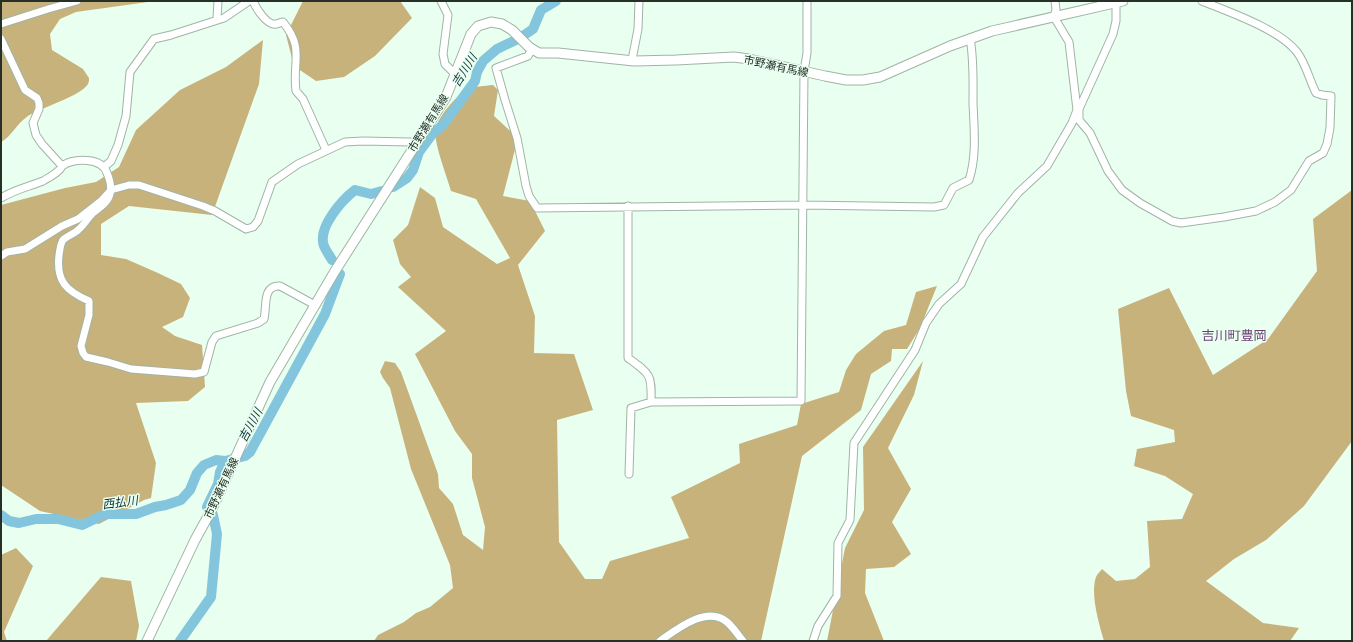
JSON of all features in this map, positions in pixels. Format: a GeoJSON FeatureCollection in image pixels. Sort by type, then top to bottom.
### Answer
{"type":"FeatureCollection","features":[{"type":"Feature","properties":{"kind":"main road","name":"市野瀬有馬線"},"geometry":{"type":"LineString","coordinates":[[147,641],[210,512],[270,382],[315,305],[446,97],[471,34],[478,26],[491,22],[502,24],[512,30],[530,48],[539,53],[558,53],[632,60],[749,58],[846,80],[863,80],[880,77],[932,53],[992,31],[1055,14],[1119,2]]}},
{"type":"Feature","properties":{"kind":"street"},"geometry":{"type":"LineString","coordinates":[[1,24],[77,1]]}},
{"type":"Feature","properties":{"kind":"street"},"geometry":{"type":"LineString","coordinates":[[217,19],[218,1]]}},
{"type":"Feature","properties":{"kind":"street"},"geometry":{"type":"LineString","coordinates":[[104,167],[111,160],[118,145],[126,116],[130,72],[154,39],[224,18],[249,1]]}},
{"type":"Feature","properties":{"kind":"street"},"geometry":{"type":"LineString","coordinates":[[253,1],[262,16],[271,24],[275,25],[282,22],[288,28],[297,52],[296,91],[303,99],[326,150]]}},
{"type":"Feature","properties":{"kind":"street"},"geometry":{"type":"LineString","coordinates":[[441,1],[448,16],[443,54],[445,64],[455,74]]}},
{"type":"Feature","properties":{"kind":"street"},"geometry":{"type":"LineString","coordinates":[[632,60],[638,29],[639,1]]}},
{"type":"Feature","properties":{"kind":"street"},"geometry":{"type":"LineString","coordinates":[[629,474],[631,408],[651,402],[801,401],[804,71],[807,53],[807,1]]}},
{"type":"Feature","properties":{"kind":"street"},"geometry":{"type":"LineString","coordinates":[[1056,1],[1055,14],[1069,42],[1079,120],[1090,133],[1108,171],[1119,188],[1140,203],[1172,221],[1181,223],[1224,218],[1256,211],[1275,202],[1291,190],[1309,161],[1323,153],[1327,144],[1330,128],[1331,96],[1316,93],[1303,62],[1290,45],[1262,27],[1202,1]]}},
{"type":"Feature","properties":{"kind":"street"},"geometry":{"type":"LineString","coordinates":[[813,641],[818,626],[837,596],[838,543],[850,520],[854,443],[915,350],[930,316],[939,304],[961,284],[983,237],[1018,193],[1047,166],[1072,123],[1113,34],[1119,2]]}},
{"type":"Feature","properties":{"kind":"street"},"geometry":{"type":"LineString","coordinates":[[530,48],[528,56],[496,68],[517,138],[526,186],[529,196],[537,208],[803,205],[934,207],[944,205],[953,188],[969,180],[971,173],[974,138],[973,65],[970,38]]}},
{"type":"Feature","properties":{"kind":"street"},"geometry":{"type":"LineString","coordinates":[[1,40],[25,90],[37,98],[40,103],[34,123],[36,135],[62,166]]}},
{"type":"Feature","properties":{"kind":"street"},"geometry":{"type":"LineString","coordinates":[[1,256],[7,252],[25,249],[62,226],[78,219],[101,201],[111,190],[128,185],[139,185],[203,206],[246,229],[253,227],[258,221],[272,182],[298,164],[345,142],[410,142],[415,144]]}},
{"type":"Feature","properties":{"kind":"street"},"geometry":{"type":"LineString","coordinates":[[1,198],[20,188],[42,181],[58,172],[62,166],[77,160],[96,162],[104,167],[107,172],[111,190],[106,202],[91,215],[78,230],[63,240],[60,245],[59,260],[61,278],[69,290],[89,301],[89,315],[81,346],[86,357],[108,362],[131,370],[195,374],[204,372],[212,342],[216,336],[221,333],[264,320],[267,293],[270,288],[280,286],[315,305]]}},
{"type":"Feature","properties":{"kind":"street"},"geometry":{"type":"LineString","coordinates":[[628,206],[628,358],[647,371],[651,385],[651,402]]}},
{"type":"Feature","properties":{"kind":"street"},"geometry":{"type":"LineString","coordinates":[[660,641],[680,627],[704,616],[713,615],[727,621],[743,641]]}},
{"type":"Feature","properties":{"kind":"shaded area"},"geometry":{"type":"Polygon","coordinates":[[[1,1],[155,1],[76,12],[60,19],[50,34],[52,50],[83,69],[89,78],[89,82],[77,93],[28,116],[1,142],[1,1]]]}},
{"type":"Feature","properties":{"kind":"shaded area"},"geometry":{"type":"Polygon","coordinates":[[[303,1],[400,1],[412,18],[375,56],[344,77],[316,81],[294,66],[286,35],[303,1]]]}},
{"type":"Feature","properties":{"kind":"shaded area"},"geometry":{"type":"Polygon","coordinates":[[[263,40],[259,84],[212,215],[129,206],[101,224],[101,255],[126,259],[181,284],[190,298],[183,317],[162,327],[175,336],[202,345],[205,387],[188,401],[136,403],[156,463],[151,498],[144,500],[99,524],[40,511],[1,485],[1,205],[65,188],[96,182],[119,167],[136,130],[180,90],[226,67],[263,40]]]}},
{"type":"Feature","properties":{"kind":"shaded area"},"geometry":{"type":"Polygon","coordinates":[[[493,85],[498,90],[494,116],[518,138],[503,196],[530,201],[545,231],[518,265],[535,316],[534,353],[574,354],[593,410],[557,420],[559,542],[585,579],[602,579],[610,561],[689,538],[671,497],[740,463],[739,444],[797,425],[801,404],[839,392],[846,370],[856,354],[884,331],[906,325],[916,292],[937,286],[920,328],[907,349],[892,349],[891,361],[871,374],[861,410],[802,456],[761,641],[374,641],[378,635],[404,622],[416,613],[430,607],[453,588],[450,565],[411,469],[390,388],[380,372],[385,361],[395,363],[401,372],[438,474],[439,488],[453,504],[463,535],[483,550],[485,527],[472,478],[472,454],[455,431],[415,354],[446,331],[398,287],[411,277],[400,264],[393,240],[408,225],[420,187],[435,198],[443,227],[497,264],[510,258],[476,199],[451,191],[439,154],[435,132],[438,121],[442,115],[462,93],[466,90],[479,86],[493,85]]]}},
{"type":"Feature","properties":{"kind":"shaded area"},"geometry":{"type":"Polygon","coordinates":[[[1352,190],[1352,441],[1304,506],[1266,540],[1234,559],[1206,581],[1263,623],[1299,628],[1290,641],[1104,641],[1098,618],[1094,592],[1096,576],[1102,569],[1116,581],[1135,579],[1150,567],[1147,521],[1182,519],[1193,494],[1165,476],[1134,466],[1137,449],[1175,442],[1174,430],[1131,416],[1126,391],[1118,309],[1169,288],[1213,375],[1268,339],[1317,271],[1313,219],[1352,190]]]}},
{"type":"Feature","properties":{"kind":"shaded area"},"geometry":{"type":"Polygon","coordinates":[[[923,361],[914,395],[888,448],[911,489],[892,522],[911,554],[894,567],[866,569],[865,593],[884,641],[827,641],[845,548],[864,510],[863,447],[923,361]]]}},
{"type":"Feature","properties":{"kind":"shaded area"},"geometry":{"type":"Polygon","coordinates":[[[16,548],[33,566],[4,632],[7,641],[1,641],[1,555],[16,548]]]}},
{"type":"Feature","properties":{"kind":"shaded area"},"geometry":{"type":"Polygon","coordinates":[[[101,577],[131,581],[139,626],[136,641],[46,641],[101,577]]]}},
{"type":"Feature","properties":{"kind":"waterway","name":"吉川川"},"geometry":{"type":"LineString","coordinates":[[393,187],[407,178],[413,170],[419,152],[433,133],[443,125],[475,81],[477,72],[483,61],[497,49],[520,38],[533,29],[541,10],[556,1]]}},
{"type":"Feature","properties":{"kind":"waterway","name":"吉川川"},"geometry":{"type":"LineString","coordinates":[[332,260],[324,246],[323,239],[324,231],[332,215],[344,200],[355,190],[371,194],[382,191]]}},
{"type":"Feature","properties":{"kind":"waterway","name":"吉川川"},"geometry":{"type":"LineString","coordinates":[[180,641],[211,597],[217,534],[213,515],[207,507],[218,484],[220,472],[225,461],[245,456],[250,452],[325,314],[340,274]]}},
{"type":"Feature","properties":{"kind":"waterway","name":"西払川"},"geometry":{"type":"LineString","coordinates":[[1,515],[9,521],[19,523],[36,519],[58,519],[82,525],[105,514],[136,514],[181,500],[190,490],[197,473],[204,465],[216,460],[225,461]]}},
{"type":"Feature","properties":{"kind":"district","name":"吉川町豊岡"},"geometry":{"type":"Point","coordinates":[1234,335]}}]}
